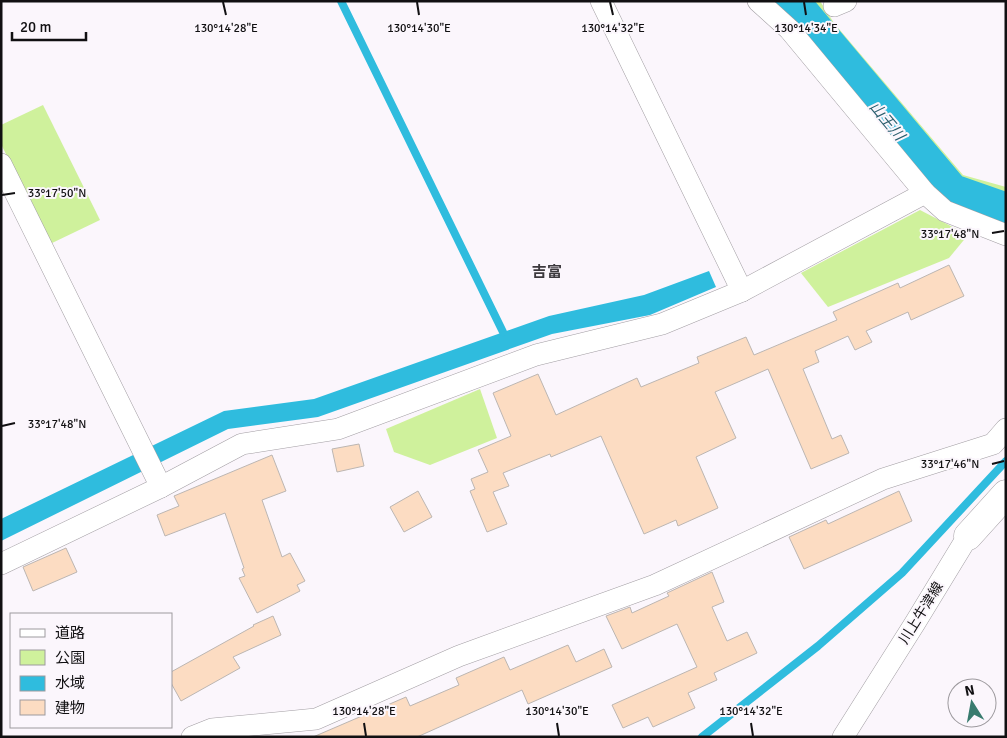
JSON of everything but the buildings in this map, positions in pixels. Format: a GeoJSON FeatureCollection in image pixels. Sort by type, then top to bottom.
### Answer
{"type":"FeatureCollection","features":[{"type":"Feature","properties":{"kind":"main road","name":"川上牛津線"},"geometry":{"type":"LineString","coordinates":[[968,536],[1006,494]]}},
{"type":"Feature","properties":{"kind":"street"},"geometry":{"type":"LineString","coordinates":[[601,1],[742,291]]}},
{"type":"Feature","properties":{"kind":"street"},"geometry":{"type":"LineString","coordinates":[[758,1],[789,29],[925,193],[944,211],[1006,236]]}},
{"type":"Feature","properties":{"kind":"street"},"geometry":{"type":"LineString","coordinates":[[1,164],[157,481]]}},
{"type":"Feature","properties":{"kind":"street"},"geometry":{"type":"LineString","coordinates":[[1,564],[157,481],[242,444],[338,429],[536,355],[662,324],[742,291],[925,193]]}},
{"type":"Feature","properties":{"kind":"street"},"geometry":{"type":"LineString","coordinates":[[192,737],[212,729],[260,731],[316,719],[459,656],[654,585],[883,479],[993,444],[1006,429]]}},
{"type":"Feature","properties":{"kind":"street","name":"川上牛津線"},"geometry":{"type":"LineString","coordinates":[[843,737],[968,536]]}},
{"type":"Feature","properties":{"kind":"green space"},"geometry":{"type":"Polygon","coordinates":[[[795,1],[820,1],[834,23],[963,175],[1006,187],[1006,203],[955,187],[795,1]]]}},
{"type":"Feature","properties":{"kind":"green space"},"geometry":{"type":"Polygon","coordinates":[[[43,105],[100,220],[50,244],[1,144],[1,125],[43,105]]]}},
{"type":"Feature","properties":{"kind":"green space"},"geometry":{"type":"Polygon","coordinates":[[[920,210],[968,235],[949,258],[828,307],[801,273],[920,210]]]}},
{"type":"Feature","properties":{"kind":"green space"},"geometry":{"type":"Polygon","coordinates":[[[480,389],[497,438],[430,465],[394,452],[386,429],[480,389]]]}},
{"type":"Feature","properties":{"kind":"water"},"geometry":{"type":"Polygon","coordinates":[[[709,271],[716,287],[650,315],[552,334],[318,417],[228,429],[1,541],[1,519],[224,411],[314,399],[549,316],[644,295],[709,271]]]}},
{"type":"Feature","properties":{"kind":"waterway"},"geometry":{"type":"LineString","coordinates":[[341,1],[503,332]]}},
{"type":"Feature","properties":{"kind":"waterway","name":"山王川"},"geometry":{"type":"LineString","coordinates":[[786,1],[949,195],[1006,215]]}},
{"type":"Feature","properties":{"kind":"waterway"},"geometry":{"type":"LineString","coordinates":[[702,737],[818,646],[902,573],[1006,461]]}},
{"type":"Feature","properties":{"kind":"district","name":"吉富"},"geometry":{"type":"Point","coordinates":[547,272]}}]}
